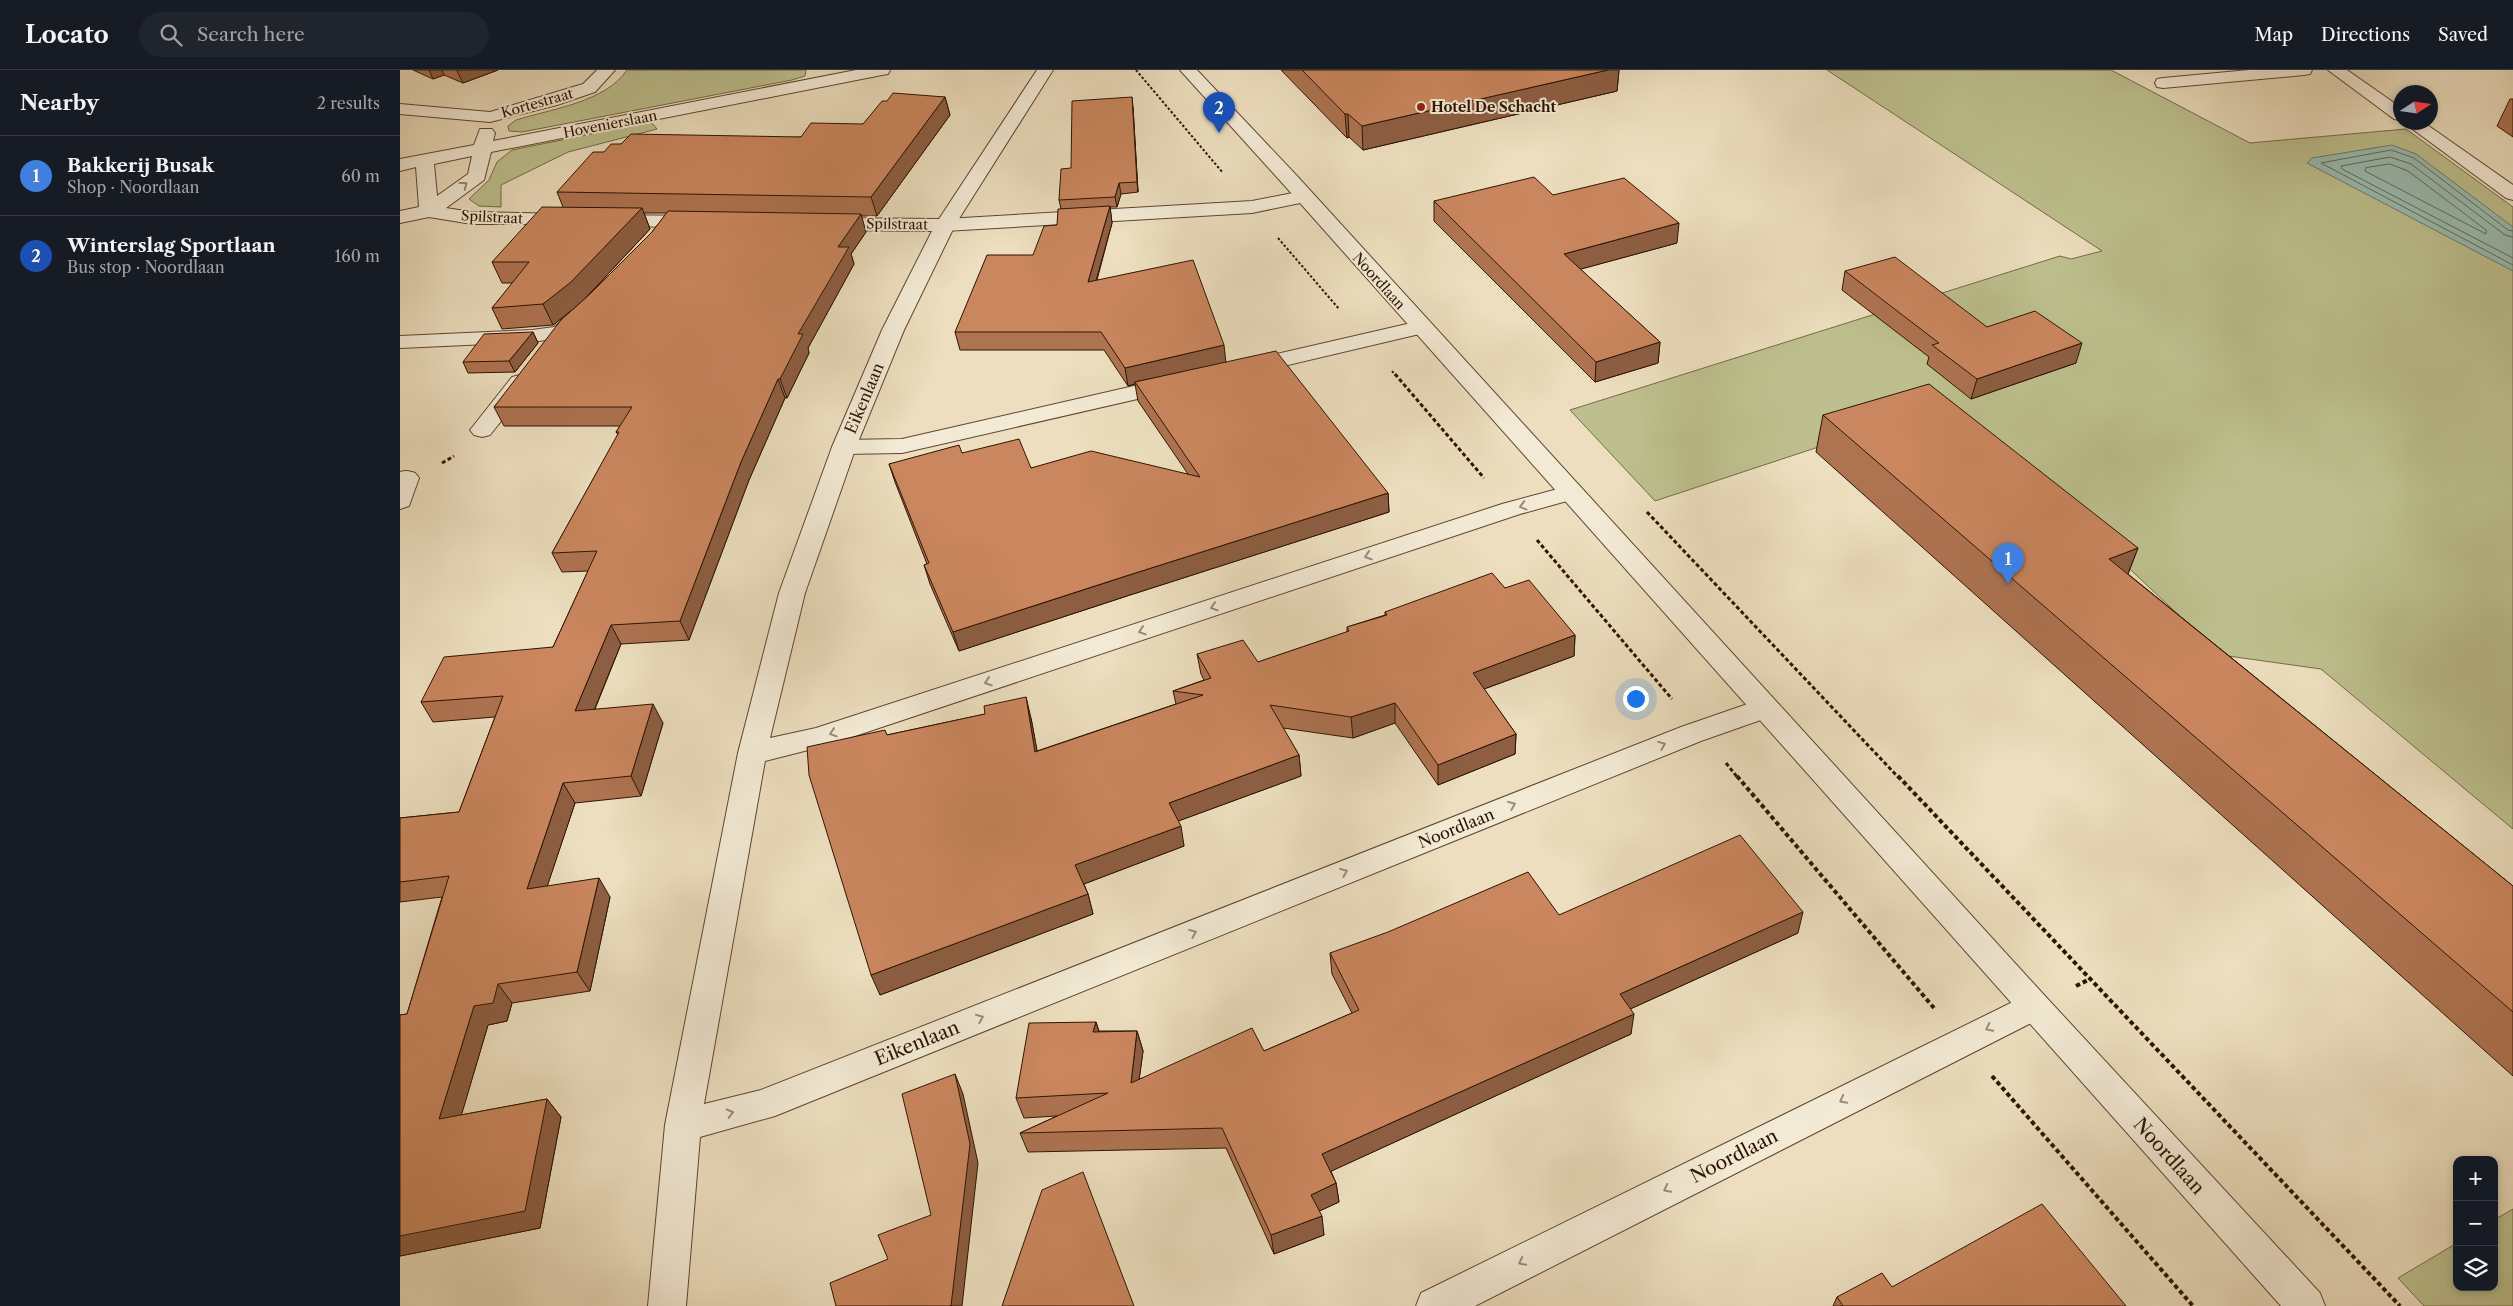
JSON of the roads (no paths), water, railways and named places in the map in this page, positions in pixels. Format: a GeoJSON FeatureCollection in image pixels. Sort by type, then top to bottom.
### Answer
{"type":"FeatureCollection","features":[{"type":"Feature","properties":{"kind":"street","name":"Kortestraat"},"geometry":{"type":"LineString","coordinates":[[400,109],[490,117],[552,101],[589,88],[607,70]]}},
{"type":"Feature","properties":{"kind":"street","name":"Hovenierslaan"},"geometry":{"type":"LineString","coordinates":[[400,165],[821,76],[882,70]]}},
{"type":"Feature","properties":{"kind":"street","name":"Eikenlaan"},"geometry":{"type":"LineString","coordinates":[[666,1306],[683,1125],[752,753],[792,593],[844,447],[894,330],[945,225],[1046,70]]}},
{"type":"Feature","properties":{"kind":"street","name":"Noordlaan"},"geometry":{"type":"LineString","coordinates":[[1188,70],[2306,1306]]}},
{"type":"Feature","properties":{"kind":"street"},"geometry":{"type":"LineString","coordinates":[[2163,83],[2304,70]]}},
{"type":"Feature","properties":{"kind":"street"},"geometry":{"type":"LineString","coordinates":[[2336,70],[2393,110]]}},
{"type":"Feature","properties":{"kind":"street"},"geometry":{"type":"LineString","coordinates":[[400,217],[429,212],[477,176],[490,117]]}},
{"type":"Feature","properties":{"kind":"street"},"geometry":{"type":"LineString","coordinates":[[2422,130],[2513,194]]}},
{"type":"Feature","properties":{"kind":"street"},"geometry":{"type":"LineString","coordinates":[[424,160],[429,212]]}},
{"type":"Feature","properties":{"kind":"street","name":"Spilstraat"},"geometry":{"type":"LineString","coordinates":[[806,223],[945,225],[1252,207],[1303,197]]}},
{"type":"Feature","properties":{"kind":"street","name":"Spilstraat"},"geometry":{"type":"LineString","coordinates":[[429,212],[472,218],[717,222]]}},
{"type":"Feature","properties":{"kind":"street"},"geometry":{"type":"LineString","coordinates":[[651,244],[668,222]]}},
{"type":"Feature","properties":{"kind":"street"},"geometry":{"type":"LineString","coordinates":[[482,430],[560,332],[596,301]]}},
{"type":"Feature","properties":{"kind":"street"},"geometry":{"type":"LineString","coordinates":[[1223,373],[1420,327]]}},
{"type":"Feature","properties":{"kind":"street"},"geometry":{"type":"LineString","coordinates":[[400,342],[532,336],[560,332]]}},
{"type":"Feature","properties":{"kind":"street"},"geometry":{"type":"LineString","coordinates":[[844,447],[902,446],[1194,380]]}},
{"type":"Feature","properties":{"kind":"street"},"geometry":{"type":"LineString","coordinates":[[400,501],[403,479]]}},
{"type":"Feature","properties":{"kind":"street"},"geometry":{"type":"LineString","coordinates":[[752,753],[818,738],[1511,509],[1570,493]]}},
{"type":"Feature","properties":{"kind":"street","name":"Noordlaan"},"geometry":{"type":"LineString","coordinates":[[1148,951],[1699,731],[1764,708]]}},
{"type":"Feature","properties":{"kind":"street","name":"Eikenlaan"},"geometry":{"type":"LineString","coordinates":[[683,1125],[763,1105],[1148,951]]}},
{"type":"Feature","properties":{"kind":"street","name":"Noordlaan"},"geometry":{"type":"LineString","coordinates":[[1435,1306],[2033,1006]]}},
{"type":"Feature","properties":{"kind":"water"},"geometry":{"type":"Polygon","coordinates":[[[2392,145],[2416,154],[2513,227],[2513,271],[2307,163],[2312,158],[2392,145]]]}},
{"type":"Feature","properties":{"kind":"place","name":"Hotel De Schacht"},"geometry":{"type":"Point","coordinates":[1421,107]}},
{"type":"Feature","properties":{"kind":"place","name":"Winterslag Sportlaan"},"geometry":{"type":"Point","coordinates":[1219,133]}},
{"type":"Feature","properties":{"kind":"place","name":"Bakkerij Busak"},"geometry":{"type":"Point","coordinates":[2008,584]}}]}
